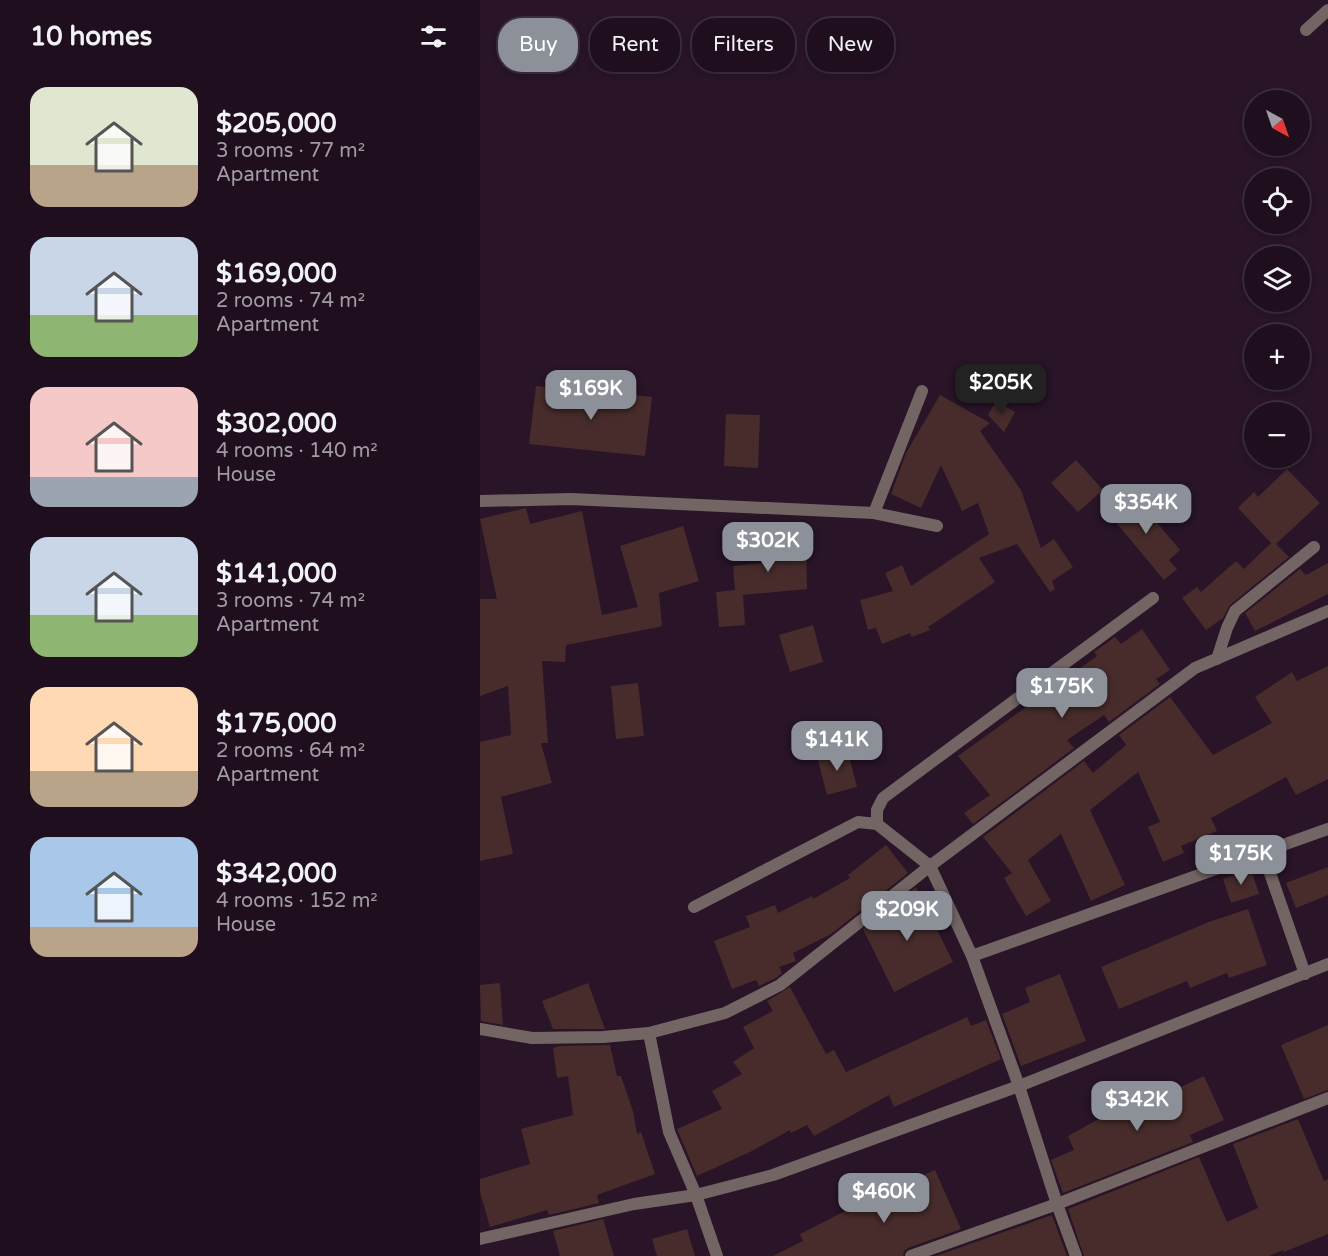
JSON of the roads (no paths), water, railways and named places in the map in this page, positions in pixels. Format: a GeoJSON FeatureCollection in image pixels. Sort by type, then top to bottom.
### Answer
{"type":"FeatureCollection","features":[{"type":"Feature","properties":{"kind":"street"},"geometry":{"type":"LineString","coordinates":[[1306,30],[1328,10]]}},
{"type":"Feature","properties":{"kind":"street"},"geometry":{"type":"LineString","coordinates":[[874,513],[922,392]]}},
{"type":"Feature","properties":{"kind":"street"},"geometry":{"type":"LineString","coordinates":[[480,501],[571,499],[874,513],[937,526]]}},
{"type":"Feature","properties":{"kind":"street"},"geometry":{"type":"LineString","coordinates":[[1217,659],[1235,611],[1314,547]]}},
{"type":"Feature","properties":{"kind":"street"},"geometry":{"type":"LineString","coordinates":[[877,824],[877,810],[883,798],[1153,598]]}},
{"type":"Feature","properties":{"kind":"street"},"geometry":{"type":"LineString","coordinates":[[480,1029],[532,1038],[603,1038],[649,1033],[725,1013],[780,985],[930,866],[1195,668],[1328,610]]}},
{"type":"Feature","properties":{"kind":"street"},"geometry":{"type":"LineString","coordinates":[[694,907],[858,822],[877,824],[930,866],[972,956],[1019,1086],[1076,1256]]}},
{"type":"Feature","properties":{"kind":"street"},"geometry":{"type":"LineString","coordinates":[[972,956],[1328,829]]}},
{"type":"Feature","properties":{"kind":"street"},"geometry":{"type":"LineString","coordinates":[[1263,853],[1305,974]]}},
{"type":"Feature","properties":{"kind":"street"},"geometry":{"type":"LineString","coordinates":[[480,1239],[634,1204],[696,1195],[773,1175],[1019,1086],[1328,964]]}},
{"type":"Feature","properties":{"kind":"street"},"geometry":{"type":"LineString","coordinates":[[649,1033],[669,1132],[696,1195],[717,1256]]}},
{"type":"Feature","properties":{"kind":"street"},"geometry":{"type":"LineString","coordinates":[[911,1256],[1057,1204],[1328,1098]]}}]}
